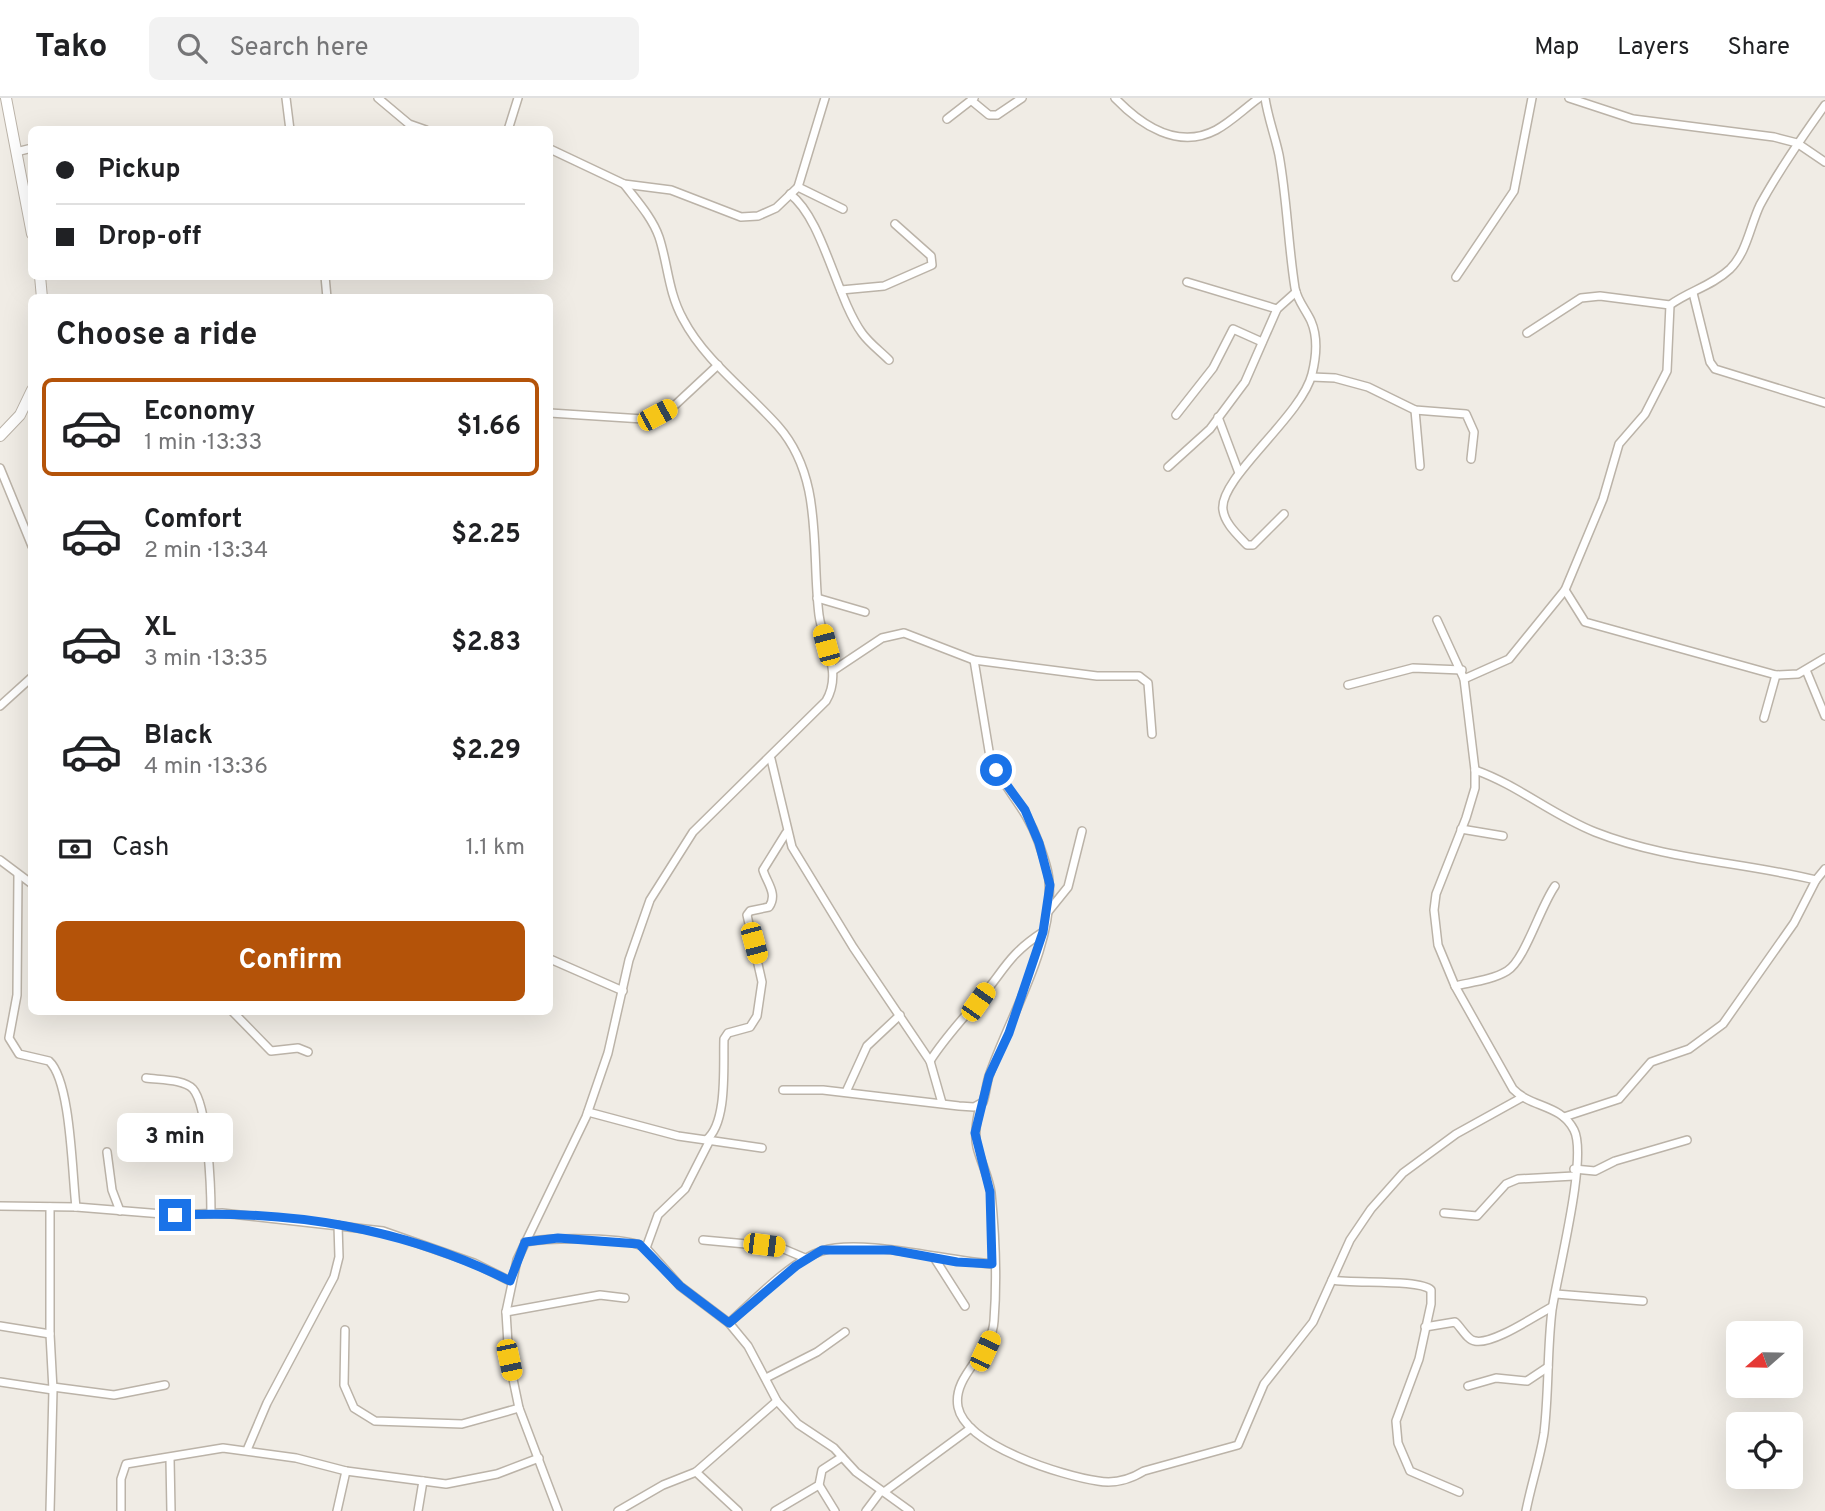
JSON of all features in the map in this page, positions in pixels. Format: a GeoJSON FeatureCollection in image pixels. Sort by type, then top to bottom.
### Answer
{"type":"FeatureCollection","features":[{"type":"Feature","properties":{"kind":"street"},"geometry":{"type":"LineString","coordinates":[[286,98],[290,126]]}},
{"type":"Feature","properties":{"kind":"street"},"geometry":{"type":"LineString","coordinates":[[378,98],[415,126]]}},
{"type":"Feature","properties":{"kind":"street"},"geometry":{"type":"LineString","coordinates":[[509,126],[518,98]]}},
{"type":"Feature","properties":{"kind":"street"},"geometry":{"type":"LineString","coordinates":[[553,150],[624,184],[671,190],[741,218],[758,216],[776,208],[797,187],[825,98]]}},
{"type":"Feature","properties":{"kind":"street"},"geometry":{"type":"LineString","coordinates":[[947,119],[973,99],[989,115],[997,115],[1022,98]]}},
{"type":"Feature","properties":{"kind":"street"},"geometry":{"type":"LineString","coordinates":[[1115,98],[1129,112],[1168,136],[1202,134],[1215,130],[1248,101],[1259,98]]}},
{"type":"Feature","properties":{"kind":"street"},"geometry":{"type":"LineString","coordinates":[[1265,98],[1278,154],[1296,292],[1316,336],[1312,377],[1296,409],[1239,473],[1224,498],[1223,510],[1230,526],[1247,545],[1253,545],[1284,514]]}},
{"type":"Feature","properties":{"kind":"street"},"geometry":{"type":"LineString","coordinates":[[1456,277],[1514,191],[1532,98]]}},
{"type":"Feature","properties":{"kind":"street"},"geometry":{"type":"LineString","coordinates":[[1569,98],[1633,119],[1774,137],[1797,143],[1825,162]]}},
{"type":"Feature","properties":{"kind":"street"},"geometry":{"type":"LineString","coordinates":[[4,104],[28,214]]}},
{"type":"Feature","properties":{"kind":"street"},"geometry":{"type":"LineString","coordinates":[[1527,333],[1581,298],[1600,296],[1670,304],[1693,293],[1732,267],[1743,248],[1759,207],[1797,143],[1825,105]]}},
{"type":"Feature","properties":{"kind":"street"},"geometry":{"type":"LineString","coordinates":[[16,152],[28,149]]}},
{"type":"Feature","properties":{"kind":"street"},"geometry":{"type":"LineString","coordinates":[[546,1511],[557,1509],[519,1408],[509,1360],[506,1312],[510,1281],[525,1242],[555,1186],[588,1112],[640,923],[650,900],[693,832],[826,701],[831,692],[834,670],[820,622],[811,497],[799,460],[779,427],[718,365],[684,321],[668,279],[659,237],[624,184]]}},
{"type":"Feature","properties":{"kind":"street"},"geometry":{"type":"LineString","coordinates":[[797,187],[843,209]]}},
{"type":"Feature","properties":{"kind":"street"},"geometry":{"type":"LineString","coordinates":[[790,194],[797,199],[813,226],[862,333],[889,360]]}},
{"type":"Feature","properties":{"kind":"street"},"geometry":{"type":"LineString","coordinates":[[841,290],[884,286],[932,265],[931,256],[895,224]]}},
{"type":"Feature","properties":{"kind":"street"},"geometry":{"type":"LineString","coordinates":[[1187,282],[1277,309]]}},
{"type":"Feature","properties":{"kind":"street"},"geometry":{"type":"LineString","coordinates":[[1168,467],[1210,429],[1217,416],[1245,382],[1277,309],[1296,292]]}},
{"type":"Feature","properties":{"kind":"street"},"geometry":{"type":"LineString","coordinates":[[1693,293],[1710,362],[1715,369],[1825,403]]}},
{"type":"Feature","properties":{"kind":"street"},"geometry":{"type":"LineString","coordinates":[[1464,679],[1509,659],[1565,590],[1603,499],[1619,444],[1646,414],[1667,372],[1670,304]]}},
{"type":"Feature","properties":{"kind":"street"},"geometry":{"type":"LineString","coordinates":[[1176,415],[1213,368],[1233,329],[1262,342]]}},
{"type":"Feature","properties":{"kind":"street"},"geometry":{"type":"LineString","coordinates":[[553,413],[642,419],[674,406],[718,365]]}},
{"type":"Feature","properties":{"kind":"street"},"geometry":{"type":"LineString","coordinates":[[1312,377],[1335,378],[1368,387],[1415,410],[1466,414],[1474,432],[1471,459]]}},
{"type":"Feature","properties":{"kind":"street"},"geometry":{"type":"LineString","coordinates":[[0,436],[20,415],[28,398]]}},
{"type":"Feature","properties":{"kind":"street"},"geometry":{"type":"LineString","coordinates":[[1415,410],[1420,466]]}},
{"type":"Feature","properties":{"kind":"street"},"geometry":{"type":"LineString","coordinates":[[1217,416],[1239,473]]}},
{"type":"Feature","properties":{"kind":"street"},"geometry":{"type":"LineString","coordinates":[[0,468],[28,536]]}},
{"type":"Feature","properties":{"kind":"street"},"geometry":{"type":"LineString","coordinates":[[1565,590],[1585,622],[1776,675],[1806,670],[1825,658]]}},
{"type":"Feature","properties":{"kind":"street"},"geometry":{"type":"LineString","coordinates":[[817,598],[865,612]]}},
{"type":"Feature","properties":{"kind":"street"},"geometry":{"type":"LineString","coordinates":[[1437,620],[1462,670],[1475,770],[1475,788],[1438,883],[1434,911],[1438,945],[1455,986],[1504,1075],[1521,1098],[1550,1107],[1564,1117],[1576,1135],[1571,1214],[1552,1307],[1544,1436],[1526,1511]]}},
{"type":"Feature","properties":{"kind":"street"},"geometry":{"type":"LineString","coordinates":[[834,670],[883,638],[904,633],[974,660],[1097,676],[1144,678],[1147,682],[1152,734]]}},
{"type":"Feature","properties":{"kind":"street"},"geometry":{"type":"LineString","coordinates":[[974,660],[990,757],[996,770],[1025,810],[1049,878],[1043,932],[980,1105],[975,1133],[990,1192],[992,1336],[960,1386],[958,1404],[961,1416],[980,1438],[1030,1462],[1099,1482],[1133,1477],[1174,1462],[1230,1449],[1243,1438],[1264,1384],[1313,1322],[1350,1240],[1371,1209],[1403,1173],[1456,1134],[1521,1098]]}},
{"type":"Feature","properties":{"kind":"street"},"geometry":{"type":"LineString","coordinates":[[1348,685],[1413,668],[1462,670]]}},
{"type":"Feature","properties":{"kind":"street"},"geometry":{"type":"LineString","coordinates":[[1806,670],[1825,716]]}},
{"type":"Feature","properties":{"kind":"street"},"geometry":{"type":"LineString","coordinates":[[1764,718],[1776,675]]}},
{"type":"Feature","properties":{"kind":"street"},"geometry":{"type":"LineString","coordinates":[[0,706],[28,683]]}},
{"type":"Feature","properties":{"kind":"street"},"geometry":{"type":"LineString","coordinates":[[771,758],[786,833],[804,870],[929,1061],[942,1103]]}},
{"type":"Feature","properties":{"kind":"street"},"geometry":{"type":"LineString","coordinates":[[1475,770],[1509,784],[1568,820],[1624,842],[1692,859],[1747,865],[1816,880]]}},
{"type":"Feature","properties":{"kind":"street"},"geometry":{"type":"LineString","coordinates":[[1461,829],[1503,835]]}},
{"type":"Feature","properties":{"kind":"street"},"geometry":{"type":"LineString","coordinates":[[1046,914],[1068,887],[1082,831]]}},
{"type":"Feature","properties":{"kind":"street"},"geometry":{"type":"LineString","coordinates":[[646,1248],[658,1215],[685,1189],[720,1119],[723,1039],[727,1033],[750,1027],[757,1016],[762,982],[747,915],[750,911],[769,907],[772,902],[773,893],[763,870],[786,833]]}},
{"type":"Feature","properties":{"kind":"street"},"geometry":{"type":"LineString","coordinates":[[0,860],[28,881]]}},
{"type":"Feature","properties":{"kind":"street"},"geometry":{"type":"LineString","coordinates":[[1564,1117],[1619,1099],[1651,1062],[1689,1049],[1723,1024],[1794,923],[1816,880],[1825,869]]}},
{"type":"Feature","properties":{"kind":"street"},"geometry":{"type":"LineString","coordinates":[[18,875],[17,995],[9,1038],[19,1054],[49,1061],[61,1078],[66,1100],[76,1207]]}},
{"type":"Feature","properties":{"kind":"street"},"geometry":{"type":"LineString","coordinates":[[1455,986],[1489,978],[1511,968],[1522,954],[1541,908],[1555,886]]}},
{"type":"Feature","properties":{"kind":"street"},"geometry":{"type":"LineString","coordinates":[[929,1061],[949,1030],[978,1002],[1012,955],[1043,932]]}},
{"type":"Feature","properties":{"kind":"street"},"geometry":{"type":"LineString","coordinates":[[553,960],[623,992]]}},
{"type":"Feature","properties":{"kind":"street"},"geometry":{"type":"LineString","coordinates":[[236,1015],[271,1051],[298,1048],[308,1052]]}},
{"type":"Feature","properties":{"kind":"street"},"geometry":{"type":"LineString","coordinates":[[846,1092],[867,1046],[900,1015]]}},
{"type":"Feature","properties":{"kind":"street"},"geometry":{"type":"LineString","coordinates":[[146,1078],[187,1084],[195,1090],[200,1104],[207,1154],[211,1214]]}},
{"type":"Feature","properties":{"kind":"street"},"geometry":{"type":"LineString","coordinates":[[783,1090],[846,1092],[959,1106],[980,1105]]}},
{"type":"Feature","properties":{"kind":"street"},"geometry":{"type":"LineString","coordinates":[[588,1112],[678,1136],[762,1148]]}},
{"type":"Feature","properties":{"kind":"street"},"geometry":{"type":"LineString","coordinates":[[1444,1213],[1477,1216],[1506,1184],[1518,1179],[1595,1171],[1615,1161],[1687,1140]]}},
{"type":"Feature","properties":{"kind":"street"},"geometry":{"type":"LineString","coordinates":[[107,1152],[112,1190],[120,1211]]}},
{"type":"Feature","properties":{"kind":"street"},"geometry":{"type":"LineString","coordinates":[[0,1206],[76,1207],[175,1215],[211,1214],[383,1231],[428,1245],[510,1281]]}},
{"type":"Feature","properties":{"kind":"street"},"geometry":{"type":"LineString","coordinates":[[50,1207],[53,1389],[50,1511]]}},
{"type":"Feature","properties":{"kind":"street"},"geometry":{"type":"LineString","coordinates":[[247,1450],[267,1403],[334,1277],[339,1257],[338,1225]]}},
{"type":"Feature","properties":{"kind":"street"},"geometry":{"type":"LineString","coordinates":[[525,1242],[558,1238],[639,1244],[646,1248],[680,1286],[729,1323],[748,1346],[776,1401],[806,1431],[910,1511]]}},
{"type":"Feature","properties":{"kind":"street"},"geometry":{"type":"LineString","coordinates":[[703,1240],[779,1247],[805,1258]]}},
{"type":"Feature","properties":{"kind":"street"},"geometry":{"type":"LineString","coordinates":[[729,1323],[805,1258],[822,1250],[891,1250],[935,1259],[992,1264]]}},
{"type":"Feature","properties":{"kind":"street"},"geometry":{"type":"LineString","coordinates":[[935,1259],[965,1306]]}},
{"type":"Feature","properties":{"kind":"street"},"geometry":{"type":"LineString","coordinates":[[1332,1280],[1426,1285],[1432,1296],[1419,1359],[1396,1421],[1398,1443],[1410,1471],[1459,1493]]}},
{"type":"Feature","properties":{"kind":"street"},"geometry":{"type":"LineString","coordinates":[[1556,1294],[1643,1301]]}},
{"type":"Feature","properties":{"kind":"street"},"geometry":{"type":"LineString","coordinates":[[506,1312],[600,1295],[625,1298]]}},
{"type":"Feature","properties":{"kind":"street"},"geometry":{"type":"LineString","coordinates":[[1425,1327],[1455,1322],[1471,1339],[1478,1342],[1517,1327],[1552,1307]]}},
{"type":"Feature","properties":{"kind":"street"},"geometry":{"type":"LineString","coordinates":[[0,1326],[50,1334]]}},
{"type":"Feature","properties":{"kind":"street"},"geometry":{"type":"LineString","coordinates":[[345,1330],[343,1374],[346,1393],[354,1408],[375,1421],[462,1424],[519,1408]]}},
{"type":"Feature","properties":{"kind":"street"},"geometry":{"type":"LineString","coordinates":[[766,1378],[817,1352],[845,1332]]}},
{"type":"Feature","properties":{"kind":"street"},"geometry":{"type":"LineString","coordinates":[[1468,1386],[1496,1378],[1528,1381],[1548,1367]]}},
{"type":"Feature","properties":{"kind":"street"},"geometry":{"type":"LineString","coordinates":[[0,1382],[114,1395],[165,1385]]}},
{"type":"Feature","properties":{"kind":"street"},"geometry":{"type":"LineString","coordinates":[[618,1511],[629,1508],[663,1485],[696,1472],[776,1401]]}},
{"type":"Feature","properties":{"kind":"street"},"geometry":{"type":"LineString","coordinates":[[866,1511],[882,1492],[971,1428]]}},
{"type":"Feature","properties":{"kind":"street"},"geometry":{"type":"LineString","coordinates":[[121,1511],[121,1479],[126,1464],[170,1459],[204,1450],[247,1450],[296,1458],[345,1471],[463,1483],[539,1458]]}},
{"type":"Feature","properties":{"kind":"street"},"geometry":{"type":"LineString","coordinates":[[835,1511],[819,1485],[822,1470],[842,1457]]}},
{"type":"Feature","properties":{"kind":"street"},"geometry":{"type":"LineString","coordinates":[[170,1459],[172,1511]]}},
{"type":"Feature","properties":{"kind":"street"},"geometry":{"type":"LineString","coordinates":[[337,1511],[345,1471]]}},
{"type":"Feature","properties":{"kind":"street"},"geometry":{"type":"LineString","coordinates":[[696,1472],[738,1511]]}},
{"type":"Feature","properties":{"kind":"street"},"geometry":{"type":"LineString","coordinates":[[418,1511],[423,1481]]}},
{"type":"Feature","properties":{"kind":"street"},"geometry":{"type":"LineString","coordinates":[[775,1511],[819,1485]]}},
{"type":"Feature","properties":{"kind":"route"},"geometry":{"type":"LineString","coordinates":[[175,1215],[222,1213],[383,1231],[474,1263],[510,1281],[525,1242],[558,1238],[639,1244],[646,1248],[680,1286],[729,1323],[805,1258],[822,1250],[891,1250],[957,1262],[992,1264],[994,1254],[990,1192],[975,1133],[989,1076],[1009,1033],[1043,932],[1050,885],[1039,843],[1025,810],[996,770]]}}]}
